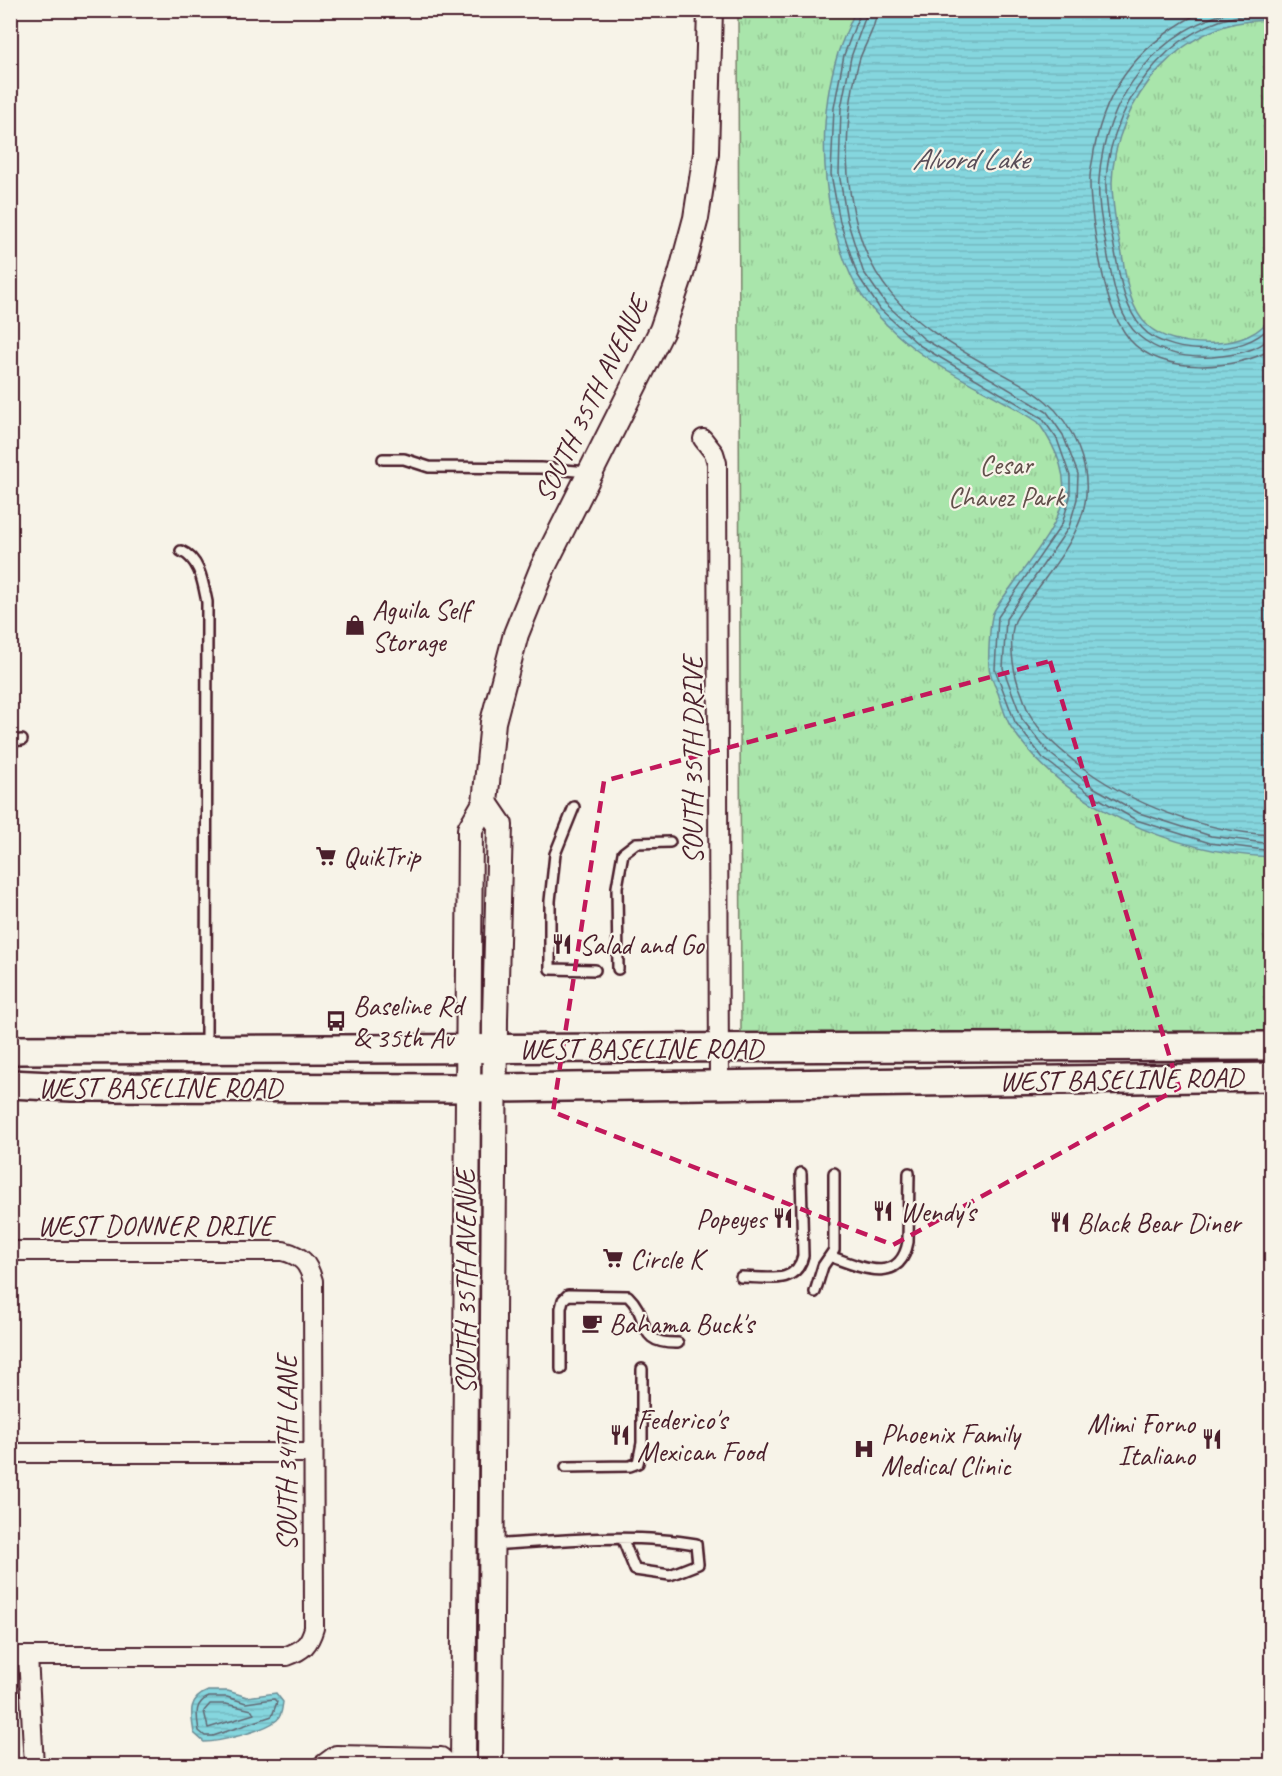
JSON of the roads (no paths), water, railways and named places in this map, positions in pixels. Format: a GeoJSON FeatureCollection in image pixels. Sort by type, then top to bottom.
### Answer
{"type":"FeatureCollection","features":[{"type":"Feature","properties":{"kind":"main road","name":"SOUTH 35TH AVENUE"},"geometry":{"type":"LineString","coordinates":[[463,1766],[470,829],[485,803],[493,722],[516,634],[543,567],[662,330],[684,263],[696,218],[706,153],[710,10]]}},
{"type":"Feature","properties":{"kind":"main road","name":"SOUTH 35TH AVENUE"},"geometry":{"type":"LineString","coordinates":[[485,803],[500,825],[495,1048],[494,1501],[490,1766]]}},
{"type":"Feature","properties":{"kind":"main road","name":"WEST BASELINE ROAD"},"geometry":{"type":"LineString","coordinates":[[10,1050],[1272,1046]]}},
{"type":"Feature","properties":{"kind":"main road"},"geometry":{"type":"LineString","coordinates":[[944,1047],[945,1081]]}},
{"type":"Feature","properties":{"kind":"main road"},"geometry":{"type":"LineString","coordinates":[[72,1087],[116,1071],[228,1064],[241,1049]]}},
{"type":"Feature","properties":{"kind":"main road","name":"WEST BASELINE ROAD"},"geometry":{"type":"LineString","coordinates":[[10,1084],[72,1087],[495,1088],[1272,1077]]}},
{"type":"Feature","properties":{"kind":"main road"},"geometry":{"type":"LineString","coordinates":[[466,1499],[494,1501]]}},
{"type":"Feature","properties":{"kind":"street","name":"SOUTH 35TH DRIVE"},"geometry":{"type":"LineString","coordinates":[[703,439],[714,453],[717,463],[719,1086]]}},
{"type":"Feature","properties":{"kind":"street","name":"WEST DONNER DRIVE"},"geometry":{"type":"LineString","coordinates":[[10,1251],[283,1251],[299,1256]]}},
{"type":"Feature","properties":{"kind":"street","name":"SOUTH 34TH LANE"},"geometry":{"type":"LineString","coordinates":[[19,1656],[287,1656],[302,1651],[310,1642],[314,1628],[313,1281],[309,1266],[299,1256]]}},
{"type":"Feature","properties":{"kind":"street"},"geometry":{"type":"LineString","coordinates":[[10,1453],[313,1453]]}},
{"type":"Feature","properties":{"kind":"street"},"geometry":{"type":"LineString","coordinates":[[19,1656],[34,1766]]}},
{"type":"Feature","properties":{"kind":"street"},"geometry":{"type":"LineString","coordinates":[[321,1766],[336,1755],[385,1761],[441,1757],[451,1766]]}},
{"type":"Feature","properties":{"kind":"lane"},"geometry":{"type":"LineString","coordinates":[[383,459],[404,459],[429,467],[541,468],[590,473]]}},
{"type":"Feature","properties":{"kind":"lane"},"geometry":{"type":"LineString","coordinates":[[181,551],[190,555],[201,576],[207,602],[207,1049]]}},
{"type":"Feature","properties":{"kind":"lane"},"geometry":{"type":"LineString","coordinates":[[10,741],[22,741]]}},
{"type":"Feature","properties":{"kind":"lane"},"geometry":{"type":"LineString","coordinates":[[574,807],[555,854],[550,901],[550,969],[595,970]]}},
{"type":"Feature","properties":{"kind":"lane"},"geometry":{"type":"LineString","coordinates":[[618,969],[617,887],[623,853],[636,843],[670,842]]}},
{"type":"Feature","properties":{"kind":"lane"},"geometry":{"type":"LineString","coordinates":[[741,1277],[787,1276],[795,1273],[800,1266],[803,1256],[801,1173]]}},
{"type":"Feature","properties":{"kind":"lane"},"geometry":{"type":"LineString","coordinates":[[814,1292],[823,1266],[832,1257],[834,1173]]}},
{"type":"Feature","properties":{"kind":"lane"},"geometry":{"type":"LineString","coordinates":[[832,1257],[871,1269],[886,1270],[895,1267],[902,1259],[908,1242],[909,1173]]}},
{"type":"Feature","properties":{"kind":"lane"},"geometry":{"type":"LineString","coordinates":[[561,1369],[561,1308],[563,1300],[568,1295],[628,1296],[636,1304],[646,1334],[652,1340],[678,1343]]}},
{"type":"Feature","properties":{"kind":"lane"},"geometry":{"type":"LineString","coordinates":[[566,1467],[630,1466],[638,1462],[641,1457],[642,1443],[642,1369]]}},
{"type":"Feature","properties":{"kind":"lane"},"geometry":{"type":"LineString","coordinates":[[493,1545],[623,1540],[670,1540],[696,1544],[698,1564],[670,1575],[635,1570],[623,1540]]}},
{"type":"Feature","properties":{"kind":"water","name":"Alvord Lake"},"geometry":{"type":"Polygon","coordinates":[[[855,11],[1271,11],[1271,21],[1240,23],[1210,32],[1183,47],[1160,68],[1141,93],[1126,121],[1116,151],[1112,182],[1115,218],[1129,292],[1136,311],[1148,326],[1172,339],[1217,343],[1248,336],[1262,327],[1271,315],[1271,857],[1235,854],[1198,847],[1126,822],[1092,804],[1061,782],[1034,756],[1011,727],[1005,715],[989,667],[989,642],[993,613],[1054,524],[1061,507],[1064,488],[1061,469],[1053,447],[1038,422],[916,350],[879,317],[863,297],[851,276],[833,223],[825,166],[825,137],[831,80],[838,53],[855,11]]]}},
{"type":"Feature","properties":{"kind":"water"},"geometry":{"type":"Polygon","coordinates":[[[208,1691],[228,1691],[247,1697],[276,1693],[283,1702],[281,1714],[271,1724],[252,1732],[204,1742],[194,1733],[192,1708],[197,1698],[208,1691]]]}},
{"type":"Feature","properties":{"kind":"place","name":"Aguila Self Storage"},"geometry":{"type":"Point","coordinates":[355,625]}},
{"type":"Feature","properties":{"kind":"place","name":"QuikTrip"},"geometry":{"type":"Point","coordinates":[326,856]}},
{"type":"Feature","properties":{"kind":"place","name":"Salad and Go"},"geometry":{"type":"Point","coordinates":[562,944]}},
{"type":"Feature","properties":{"kind":"place","name":"Baseline Rd & 35th Av"},"geometry":{"type":"Point","coordinates":[336,1021]}},
{"type":"Feature","properties":{"kind":"place","name":"Wendy's"},"geometry":{"type":"Point","coordinates":[883,1211]}},
{"type":"Feature","properties":{"kind":"place","name":"Popeyes"},"geometry":{"type":"Point","coordinates":[783,1218]}},
{"type":"Feature","properties":{"kind":"place","name":"Black Bear Diner"},"geometry":{"type":"Point","coordinates":[1060,1222]}},
{"type":"Feature","properties":{"kind":"place","name":"Circle K"},"geometry":{"type":"Point","coordinates":[613,1258]}},
{"type":"Feature","properties":{"kind":"place","name":"Bahama Buck's"},"geometry":{"type":"Point","coordinates":[592,1323]}},
{"type":"Feature","properties":{"kind":"place","name":"Federico's Mexican Food"},"geometry":{"type":"Point","coordinates":[620,1435]}},
{"type":"Feature","properties":{"kind":"place","name":"Mimi Forno Italiano"},"geometry":{"type":"Point","coordinates":[1212,1439]}},
{"type":"Feature","properties":{"kind":"place","name":"Phoenix Family Medical Clinic"},"geometry":{"type":"Point","coordinates":[864,1449]}},
{"type":"Feature","properties":{"kind":"park label","name":"Cesar Chavez Park"},"geometry":{"type":"Point","coordinates":[1006,480]}}]}
